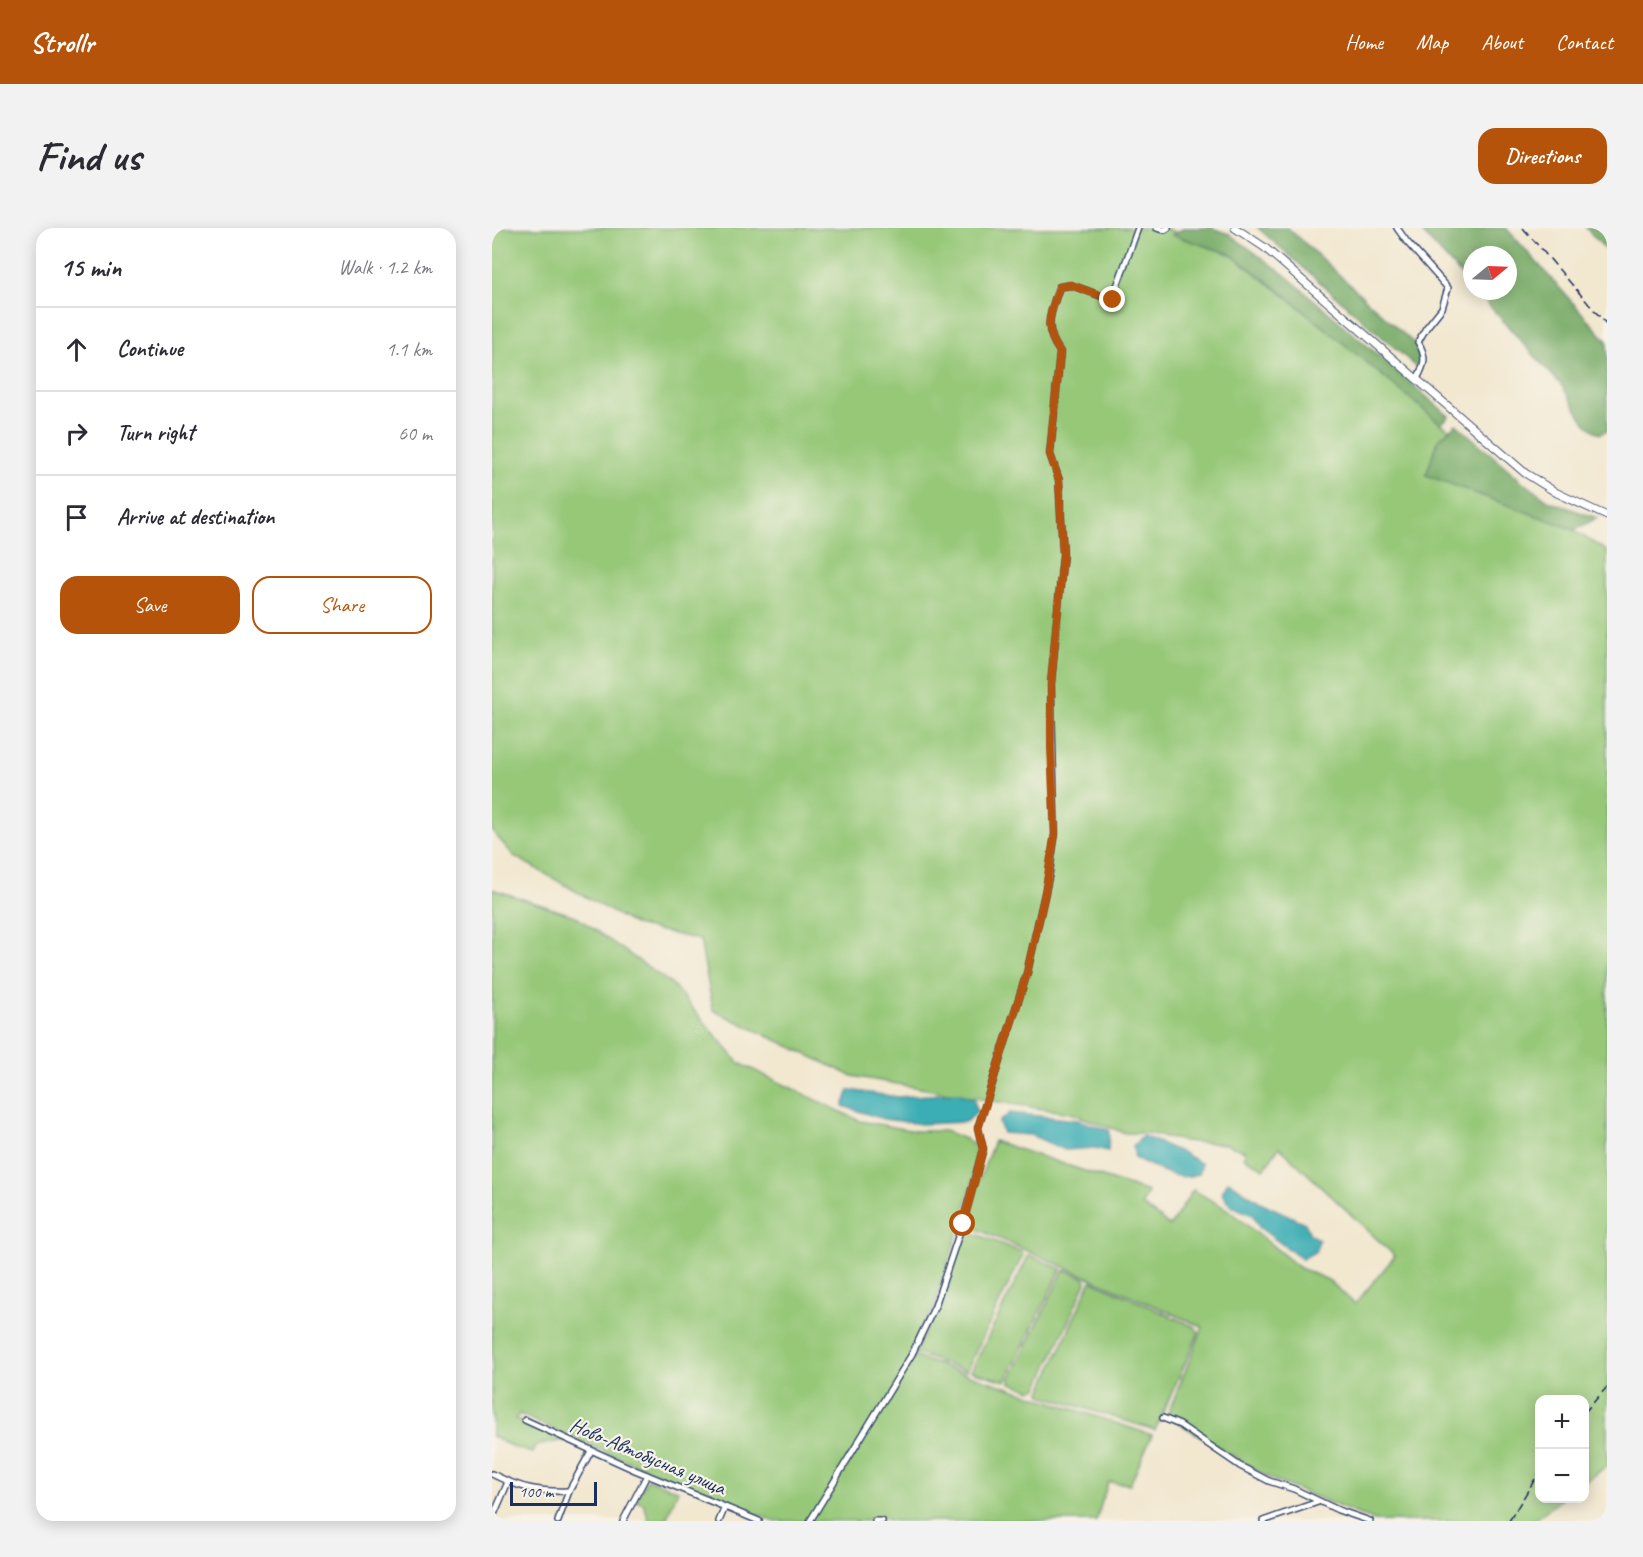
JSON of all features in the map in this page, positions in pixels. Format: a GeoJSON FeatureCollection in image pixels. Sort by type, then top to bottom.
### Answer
{"type":"FeatureCollection","features":[{"type":"Feature","properties":{"kind":"main road"},"geometry":{"type":"LineString","coordinates":[[1235,228],[1264,247],[1525,473],[1557,493],[1607,516]]}},
{"type":"Feature","properties":{"kind":"street"},"geometry":{"type":"LineString","coordinates":[[810,1521],[912,1354],[935,1306],[962,1225],[983,1149],[978,1128],[1027,973],[1045,893],[1055,834],[1051,684],[1063,554],[1059,480],[1050,454],[1060,352],[1051,340],[1048,323],[1059,287],[1071,285],[1113,300],[1138,228]]}},
{"type":"Feature","properties":{"kind":"street"},"geometry":{"type":"LineString","coordinates":[[1157,228],[1165,230],[1168,228]]}},
{"type":"Feature","properties":{"kind":"street"},"geometry":{"type":"LineString","coordinates":[[1397,228],[1448,288],[1442,309],[1418,342],[1425,353],[1424,366],[1417,379]]}},
{"type":"Feature","properties":{"kind":"street"},"geometry":{"type":"LineString","coordinates":[[1163,1418],[1180,1425],[1240,1466],[1269,1481],[1370,1521]]}},
{"type":"Feature","properties":{"kind":"street","name":"Ново-Автобусная улица"},"geometry":{"type":"LineString","coordinates":[[525,1420],[591,1451],[759,1521]]}},
{"type":"Feature","properties":{"kind":"street"},"geometry":{"type":"LineString","coordinates":[[558,1521],[569,1491],[591,1451]]}},
{"type":"Feature","properties":{"kind":"street"},"geometry":{"type":"LineString","coordinates":[[492,1474],[508,1482],[539,1491],[569,1491]]}},
{"type":"Feature","properties":{"kind":"street"},"geometry":{"type":"LineString","coordinates":[[623,1521],[647,1475]]}},
{"type":"Feature","properties":{"kind":"street"},"geometry":{"type":"LineString","coordinates":[[492,1519],[508,1482]]}},
{"type":"Feature","properties":{"kind":"street"},"geometry":{"type":"LineString","coordinates":[[1263,1521],[1318,1502]]}},
{"type":"Feature","properties":{"kind":"street"},"geometry":{"type":"LineString","coordinates":[[719,1521],[725,1507]]}},
{"type":"Feature","properties":{"kind":"street"},"geometry":{"type":"LineString","coordinates":[[875,1521],[882,1521]]}},
{"type":"Feature","properties":{"kind":"green space"},"geometry":{"type":"Polygon","coordinates":[[[492,228],[1165,228],[1230,254],[1307,313],[1568,527],[1607,551],[1607,1466],[1589,1479],[1589,1395],[1535,1395],[1535,1503],[1557,1503],[1532,1521],[1375,1521],[1271,1479],[1167,1416],[1203,1327],[963,1223],[994,1141],[1148,1192],[1142,1205],[1170,1226],[1193,1190],[1227,1209],[1300,1268],[1328,1280],[1355,1304],[1395,1256],[1279,1147],[1264,1169],[1244,1157],[1245,1151],[1225,1144],[1183,1141],[1147,1133],[1125,1133],[1070,1113],[852,1076],[713,1010],[700,940],[635,925],[514,856],[492,831],[492,228]]]}},
{"type":"Feature","properties":{"kind":"green space"},"geometry":{"type":"Polygon","coordinates":[[[1184,228],[1212,228],[1229,234],[1284,274],[1449,416],[1441,424],[1275,287],[1230,254],[1172,235],[1184,228]]]}},
{"type":"Feature","properties":{"kind":"green space"},"geometry":{"type":"Polygon","coordinates":[[[1258,228],[1288,228],[1418,347],[1420,370],[1258,228]]]}},
{"type":"Feature","properties":{"kind":"green space"},"geometry":{"type":"Polygon","coordinates":[[[1418,228],[1506,228],[1607,341],[1607,431],[1599,434],[1586,424],[1562,386],[1484,300],[1517,300],[1517,246],[1463,246],[1463,277],[1418,228]]]}},
{"type":"Feature","properties":{"kind":"green space"},"geometry":{"type":"Polygon","coordinates":[[[1586,228],[1607,228],[1607,251],[1586,228]]]}},
{"type":"Feature","properties":{"kind":"green space"},"geometry":{"type":"Polygon","coordinates":[[[1456,424],[1523,482],[1551,502],[1597,518],[1575,530],[1426,475],[1438,440],[1456,424]]]}},
{"type":"Feature","properties":{"kind":"green space"},"geometry":{"type":"Polygon","coordinates":[[[492,889],[575,916],[673,985],[739,1063],[860,1121],[916,1131],[945,1131],[981,1149],[960,1226],[934,1306],[909,1355],[1152,1435],[1130,1484],[1108,1482],[1096,1521],[893,1521],[882,1518],[867,1521],[773,1521],[519,1414],[515,1419],[567,1441],[535,1446],[532,1453],[492,1437],[492,889]]]}},
{"type":"Feature","properties":{"kind":"green space"},"geometry":{"type":"Polygon","coordinates":[[[968,1231],[1022,1252],[1023,1255],[966,1371],[915,1353],[937,1306],[962,1234],[968,1231]]]}},
{"type":"Feature","properties":{"kind":"green space"},"geometry":{"type":"Polygon","coordinates":[[[1029,1255],[1061,1269],[1006,1381],[971,1371],[1029,1255]]]}},
{"type":"Feature","properties":{"kind":"green space"},"geometry":{"type":"Polygon","coordinates":[[[1066,1270],[1085,1278],[1086,1282],[1038,1388],[1032,1390],[1011,1383],[1010,1380],[1063,1271],[1066,1270]]]}},
{"type":"Feature","properties":{"kind":"green space"},"geometry":{"type":"Polygon","coordinates":[[[1092,1281],[1195,1327],[1199,1332],[1155,1430],[1042,1395],[1041,1392],[1092,1281]]]}},
{"type":"Feature","properties":{"kind":"green space"},"geometry":{"type":"Polygon","coordinates":[[[647,1479],[678,1490],[666,1520],[649,1521],[644,1504],[636,1501],[647,1479]]]}},
{"type":"Feature","properties":{"kind":"water"},"geometry":{"type":"Polygon","coordinates":[[[849,1090],[898,1097],[958,1093],[974,1099],[977,1113],[965,1122],[922,1124],[883,1119],[843,1106],[849,1090]]]}},
{"type":"Feature","properties":{"kind":"water"},"geometry":{"type":"Polygon","coordinates":[[[1010,1113],[1077,1120],[1109,1130],[1108,1151],[1095,1148],[1065,1150],[1031,1135],[1003,1133],[999,1122],[1010,1113]]]}},
{"type":"Feature","properties":{"kind":"water"},"geometry":{"type":"Polygon","coordinates":[[[1143,1136],[1202,1164],[1199,1173],[1183,1177],[1159,1170],[1135,1158],[1133,1146],[1143,1136]]]}},
{"type":"Feature","properties":{"kind":"water"},"geometry":{"type":"Polygon","coordinates":[[[1228,1181],[1260,1202],[1305,1223],[1310,1234],[1319,1240],[1316,1251],[1302,1259],[1259,1227],[1253,1215],[1231,1206],[1222,1193],[1228,1181]]]}},
{"type":"Feature","properties":{"kind":"railway"},"geometry":{"type":"LineString","coordinates":[[1523,228],[1607,325]]}},
{"type":"Feature","properties":{"kind":"railway"},"geometry":{"type":"LineString","coordinates":[[1589,1407],[1607,1387]]}},
{"type":"Feature","properties":{"kind":"railway"},"geometry":{"type":"LineString","coordinates":[[1509,1521],[1535,1479]]}},
{"type":"Feature","properties":{"kind":"route"},"geometry":{"type":"LineString","coordinates":[[963,1224],[983,1149],[978,1128],[1027,973],[1045,893],[1055,834],[1051,684],[1063,554],[1059,480],[1050,454],[1060,352],[1051,340],[1048,323],[1059,287],[1071,285],[1113,300]]}}]}
